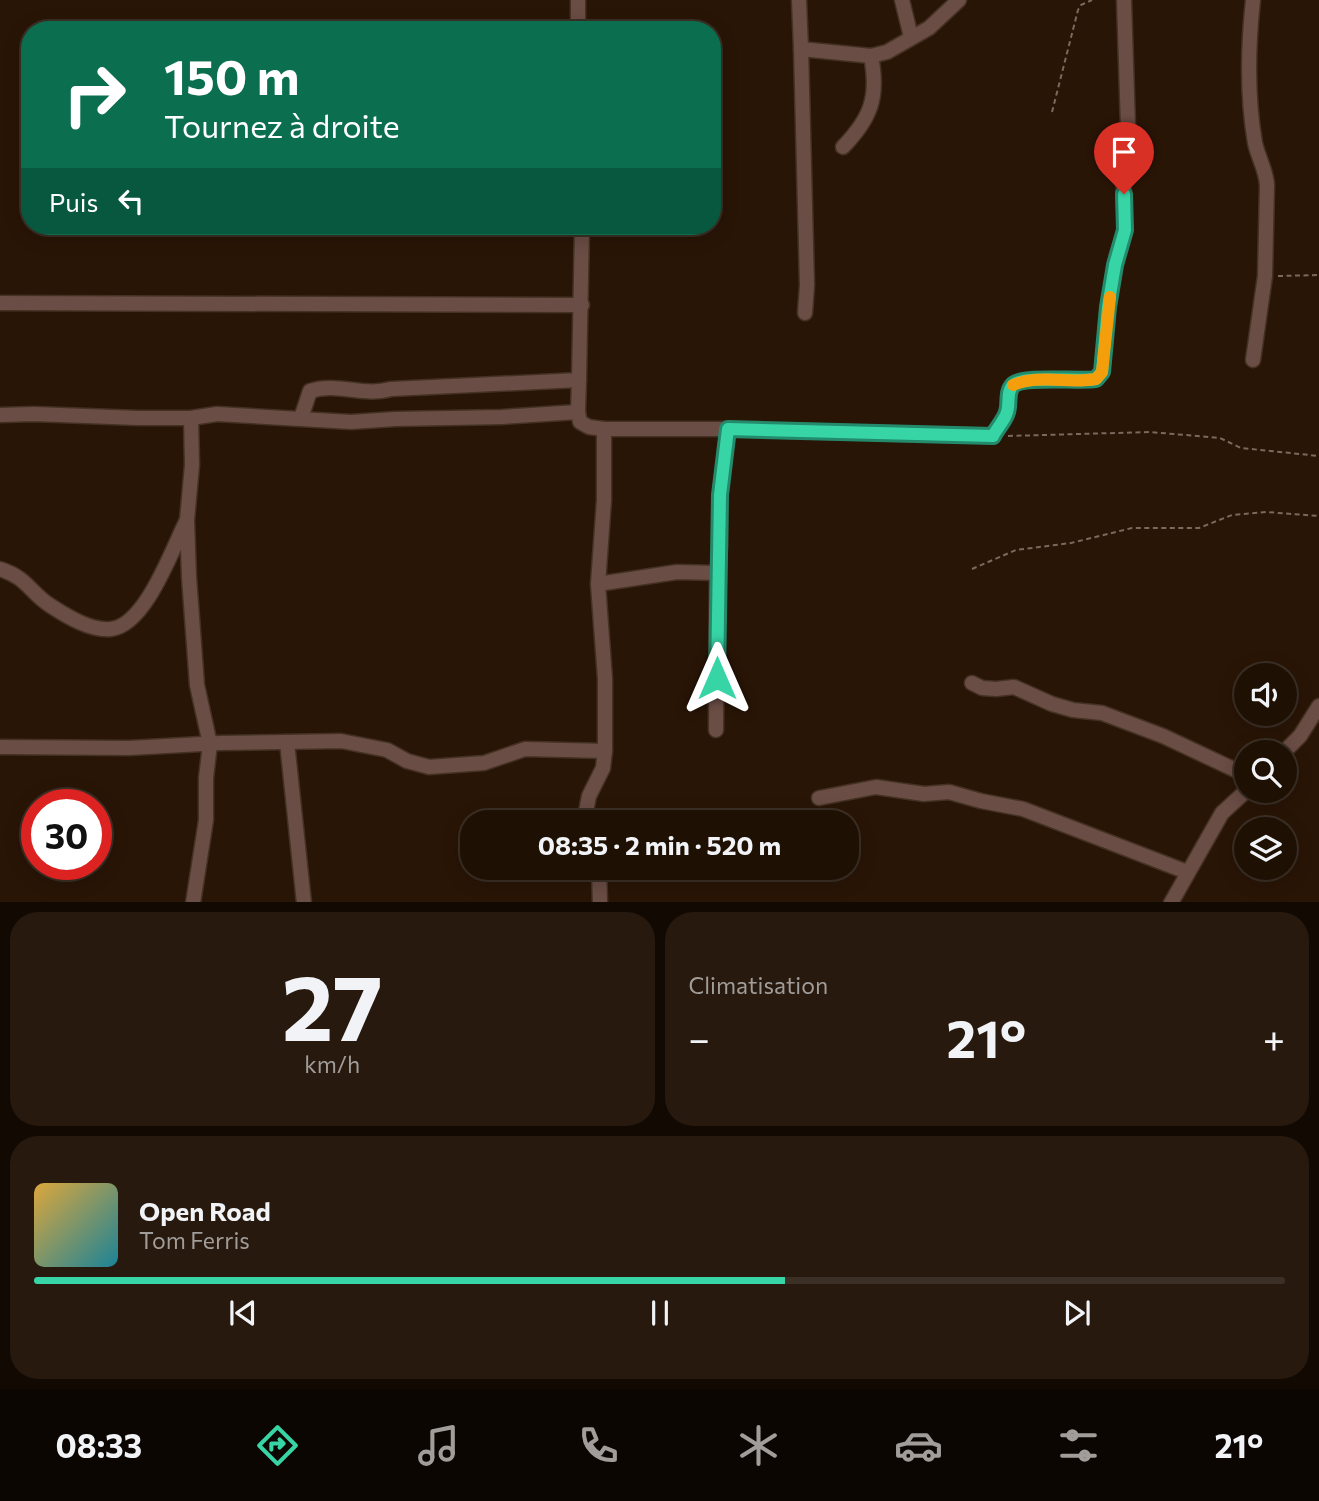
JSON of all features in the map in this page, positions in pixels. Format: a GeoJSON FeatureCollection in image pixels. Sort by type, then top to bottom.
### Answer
{"type":"FeatureCollection","features":[{"type":"Feature","properties":{"kind":"street"},"geometry":{"type":"LineString","coordinates":[[578,0],[578,21]]}},
{"type":"Feature","properties":{"kind":"street"},"geometry":{"type":"LineString","coordinates":[[799,0],[807,285],[805,313]]}},
{"type":"Feature","properties":{"kind":"street"},"geometry":{"type":"LineString","coordinates":[[902,0],[911,37]]}},
{"type":"Feature","properties":{"kind":"street"},"geometry":{"type":"LineString","coordinates":[[801,49],[872,57],[887,52],[929,28],[959,0]]}},
{"type":"Feature","properties":{"kind":"street"},"geometry":{"type":"LineString","coordinates":[[582,235],[578,412],[580,422],[584,425],[604,429],[728,429],[993,436],[1007,415],[1010,388],[1015,383],[1048,378],[1086,381],[1096,379],[1102,372],[1108,307],[1115,265],[1125,230],[1123,169],[1128,120],[1124,0]]}},
{"type":"Feature","properties":{"kind":"street"},"geometry":{"type":"LineString","coordinates":[[1253,360],[1265,276],[1267,185],[1256,144],[1251,103],[1251,21],[1254,0]]}},
{"type":"Feature","properties":{"kind":"street"},"geometry":{"type":"LineString","coordinates":[[843,147],[866,121],[872,107],[875,72],[872,57]]}},
{"type":"Feature","properties":{"kind":"street"},"geometry":{"type":"LineString","coordinates":[[0,303],[582,304]]}},
{"type":"Feature","properties":{"kind":"street"},"geometry":{"type":"LineString","coordinates":[[301,418],[310,391],[320,388],[373,393],[391,389],[579,380]]}},
{"type":"Feature","properties":{"kind":"street"},"geometry":{"type":"LineString","coordinates":[[0,415],[191,418],[217,414],[351,422],[578,412]]}},
{"type":"Feature","properties":{"kind":"street"},"geometry":{"type":"LineString","coordinates":[[191,418],[192,465],[187,520],[197,685],[210,744],[205,820],[192,902]]}},
{"type":"Feature","properties":{"kind":"street"},"geometry":{"type":"LineString","coordinates":[[586,810],[589,796],[603,768],[605,751],[605,679],[598,584],[604,500],[604,429]]}},
{"type":"Feature","properties":{"kind":"street"},"geometry":{"type":"LineString","coordinates":[[716,730],[717,573],[721,482],[728,429]]}},
{"type":"Feature","properties":{"kind":"street"},"geometry":{"type":"LineString","coordinates":[[0,569],[23,579],[32,591],[49,605],[73,619],[109,629],[119,627],[139,612],[166,566],[187,520]]}},
{"type":"Feature","properties":{"kind":"street"},"geometry":{"type":"LineString","coordinates":[[598,584],[677,572],[717,573]]}},
{"type":"Feature","properties":{"kind":"street"},"geometry":{"type":"LineString","coordinates":[[972,683],[982,688],[1014,687],[1052,704],[1073,710],[1102,713],[1163,736],[1234,769]]}},
{"type":"Feature","properties":{"kind":"street"},"geometry":{"type":"LineString","coordinates":[[1296,740],[1319,706]]}},
{"type":"Feature","properties":{"kind":"street"},"geometry":{"type":"LineString","coordinates":[[1,743],[129,748],[341,741],[387,750],[407,761],[429,767],[484,763],[525,749],[605,751]]}},
{"type":"Feature","properties":{"kind":"street"},"geometry":{"type":"LineString","coordinates":[[287,742],[304,902]]}},
{"type":"Feature","properties":{"kind":"street"},"geometry":{"type":"LineString","coordinates":[[819,797],[876,787],[924,794],[949,792],[981,802],[1023,809],[1187,872]]}},
{"type":"Feature","properties":{"kind":"street"},"geometry":{"type":"LineString","coordinates":[[1171,902],[1223,813],[1234,802]]}},
{"type":"Feature","properties":{"kind":"street"},"geometry":{"type":"LineString","coordinates":[[599,880],[600,902]]}},
{"type":"Feature","properties":{"kind":"path"},"geometry":{"type":"LineString","coordinates":[[1052,112],[1078,10],[1093,0]]}},
{"type":"Feature","properties":{"kind":"path"},"geometry":{"type":"LineString","coordinates":[[1265,276],[1319,275]]}},
{"type":"Feature","properties":{"kind":"path"},"geometry":{"type":"LineString","coordinates":[[993,436],[1150,432],[1220,438],[1241,448],[1319,456]]}},
{"type":"Feature","properties":{"kind":"path"},"geometry":{"type":"LineString","coordinates":[[972,569],[1016,550],[1090,539],[1132,528],[1199,528],[1232,515],[1266,512],[1319,516]]}},
{"type":"Feature","properties":{"kind":"slow traffic"},"geometry":{"type":"LineString","coordinates":[[1013,385],[1048,378],[1086,381],[1100,376],[1110,297]]}},
{"type":"Feature","properties":{"kind":"route"},"geometry":{"type":"LineString","coordinates":[[717,678],[720,495],[728,429],[993,436],[1007,415],[1010,388],[1015,383],[1048,378],[1086,381],[1096,379],[1102,372],[1108,307],[1117,255],[1124,239],[1124,194]]}}]}
